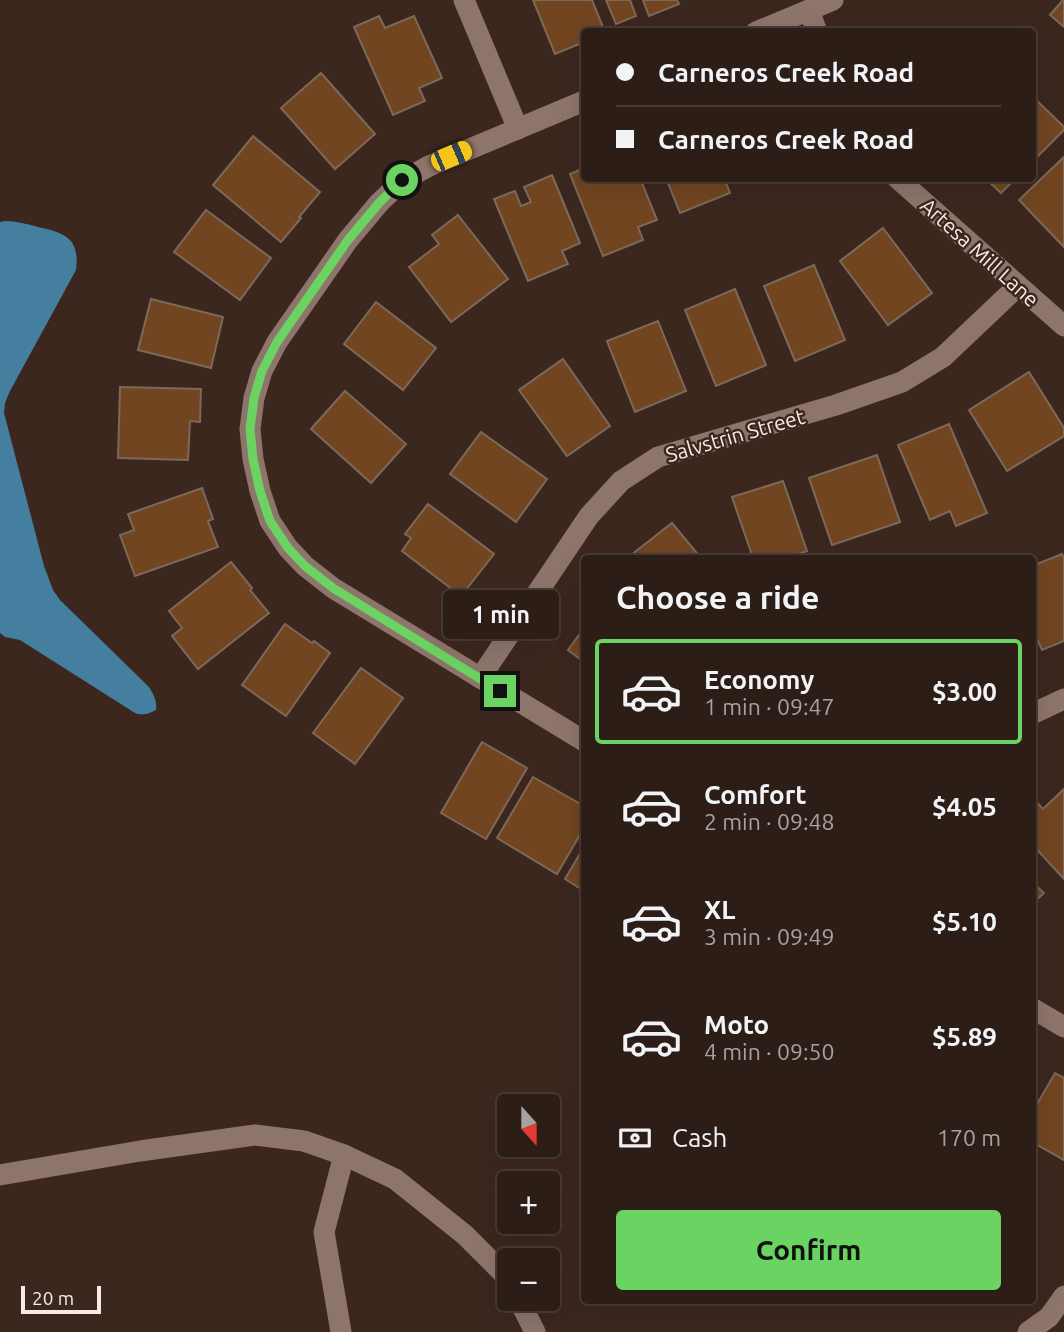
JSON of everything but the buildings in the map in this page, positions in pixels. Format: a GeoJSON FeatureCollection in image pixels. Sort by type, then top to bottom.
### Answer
{"type":"FeatureCollection","features":[{"type":"Feature","properties":{"kind":"street"},"geometry":{"type":"LineString","coordinates":[[464,0],[518,129]]}},
{"type":"Feature","properties":{"kind":"street"},"geometry":{"type":"LineString","coordinates":[[766,28],[833,0]]}},
{"type":"Feature","properties":{"kind":"street"},"geometry":{"type":"LineString","coordinates":[[809,10],[816,28]]}},
{"type":"Feature","properties":{"kind":"street"},"geometry":{"type":"LineString","coordinates":[[581,102],[402,180],[348,240],[277,342],[262,371],[254,398],[250,429],[253,459],[270,521],[288,548],[305,566],[333,588],[581,739]]}},
{"type":"Feature","properties":{"kind":"street","name":"Artesa Mill Lane"},"geometry":{"type":"LineString","coordinates":[[901,182],[1064,326]]}},
{"type":"Feature","properties":{"kind":"street","name":"Salvstrin Street"},"geometry":{"type":"LineString","coordinates":[[480,678],[589,516],[621,481],[658,457],[836,405],[902,382],[943,357],[1018,286]]}},
{"type":"Feature","properties":{"kind":"street"},"geometry":{"type":"LineString","coordinates":[[1036,712],[1064,699]]}},
{"type":"Feature","properties":{"kind":"street"},"geometry":{"type":"LineString","coordinates":[[1036,1010],[1064,1027]]}},
{"type":"Feature","properties":{"kind":"street"},"geometry":{"type":"LineString","coordinates":[[0,1175],[256,1135],[304,1141],[344,1155],[395,1179],[465,1235],[497,1267]]}},
{"type":"Feature","properties":{"kind":"street"},"geometry":{"type":"LineString","coordinates":[[341,1332],[324,1232],[344,1155]]}},
{"type":"Feature","properties":{"kind":"street"},"geometry":{"type":"LineString","coordinates":[[1028,1332],[1049,1317],[1064,1296]]}},
{"type":"Feature","properties":{"kind":"street"},"geometry":{"type":"LineString","coordinates":[[524,1311],[535,1332]]}},
{"type":"Feature","properties":{"kind":"water"},"geometry":{"type":"Polygon","coordinates":[[[0,222],[56,232],[69,239],[76,251],[76,270],[10,391],[4,413],[44,566],[53,590],[149,687],[155,698],[156,710],[148,713],[135,713],[20,640],[5,637],[0,633],[0,222]]]}},
{"type":"Feature","properties":{"kind":"route"},"geometry":{"type":"LineString","coordinates":[[402,180],[348,240],[277,342],[262,371],[254,398],[250,429],[253,459],[270,521],[288,548],[305,566],[333,588],[500,691]]}}]}
